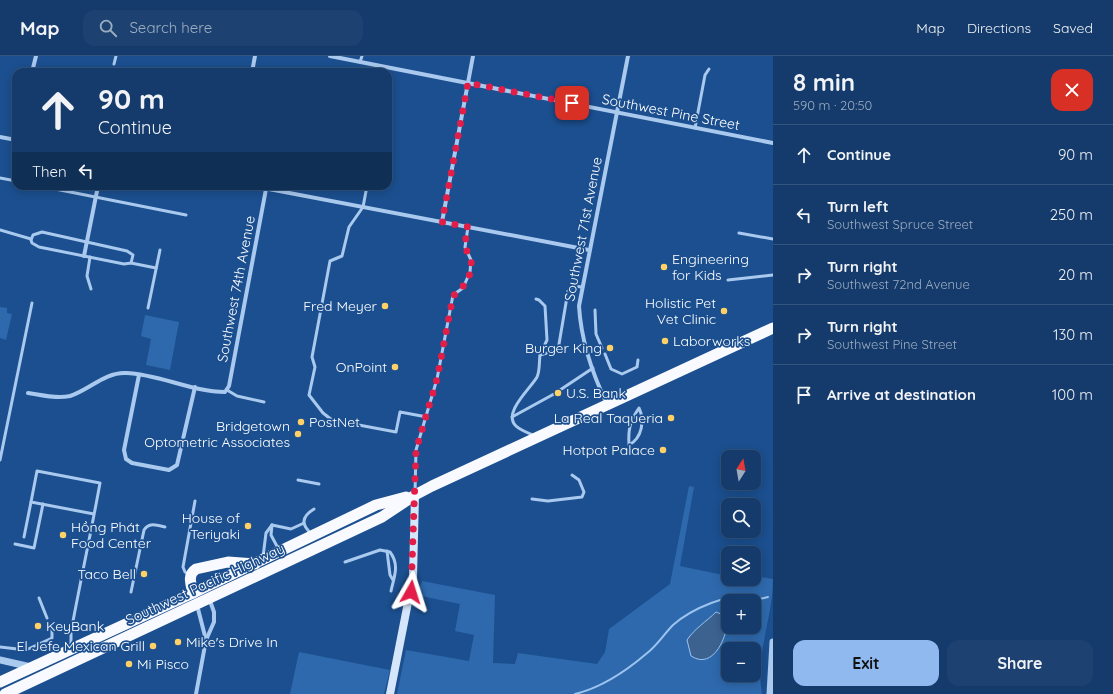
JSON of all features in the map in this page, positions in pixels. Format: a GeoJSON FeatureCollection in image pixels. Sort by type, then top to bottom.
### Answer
{"type":"FeatureCollection","features":[{"type":"Feature","properties":{"kind":"highway","name":"Southwest Pacific Highway"},"geometry":{"type":"LineString","coordinates":[[5,694],[382,517],[415,495],[536,437],[773,328]]}},
{"type":"Feature","properties":{"kind":"highway","name":"Southwest Pacific Highway"},"geometry":{"type":"LineString","coordinates":[[0,682],[204,588],[313,534],[376,505],[415,495]]}},
{"type":"Feature","properties":{"kind":"highway"},"geometry":{"type":"LineString","coordinates":[[193,593],[190,582],[191,574],[196,569],[219,562],[259,562]]}},
{"type":"Feature","properties":{"kind":"main road"},"geometry":{"type":"LineString","coordinates":[[390,694],[413,577],[415,495]]}},
{"type":"Feature","properties":{"kind":"street"},"geometry":{"type":"LineString","coordinates":[[33,68],[36,56]]}},
{"type":"Feature","properties":{"kind":"street"},"geometry":{"type":"LineString","coordinates":[[253,68],[255,56]]}},
{"type":"Feature","properties":{"kind":"street","name":"Southwest Pine Street"},"geometry":{"type":"LineString","coordinates":[[330,56],[391,68]]}},
{"type":"Feature","properties":{"kind":"street"},"geometry":{"type":"LineString","coordinates":[[442,222],[473,56]]}},
{"type":"Feature","properties":{"kind":"street","name":"Southwest 71st Avenue"},"geometry":{"type":"LineString","coordinates":[[607,404],[593,368],[580,323],[579,306],[628,56]]}},
{"type":"Feature","properties":{"kind":"street","name":"Southwest Pine Street"},"geometry":{"type":"LineString","coordinates":[[392,68],[773,143]]}},
{"type":"Feature","properties":{"kind":"street"},"geometry":{"type":"LineString","coordinates":[[0,137],[12,139]]}},
{"type":"Feature","properties":{"kind":"street"},"geometry":{"type":"LineString","coordinates":[[84,256],[97,190]]}},
{"type":"Feature","properties":{"kind":"street","name":"Southwest 74th Avenue"},"geometry":{"type":"LineString","coordinates":[[226,391],[266,190]]}},
{"type":"Feature","properties":{"kind":"street"},"geometry":{"type":"LineString","coordinates":[[271,190],[589,250]]}},
{"type":"Feature","properties":{"kind":"street"},"geometry":{"type":"LineString","coordinates":[[28,393],[46,396],[69,396],[118,373],[139,375],[195,387],[226,391]]}},
{"type":"Feature","properties":{"kind":"street"},"geometry":{"type":"LineString","coordinates":[[139,375],[124,450],[126,459],[132,463],[169,470],[177,465],[195,387]]}},
{"type":"Feature","properties":{"kind":"street"},"geometry":{"type":"LineString","coordinates":[[196,694],[206,640],[214,622],[214,612],[204,588]]}},
{"type":"Feature","properties":{"kind":"street"},"geometry":{"type":"LineString","coordinates":[[193,593],[206,640]]}},
{"type":"Feature","properties":{"kind":"street"},"geometry":{"type":"LineString","coordinates":[[770,694],[772,684],[770,666],[773,642]]}},
{"type":"Feature","properties":{"kind":"street"},"geometry":{"type":"LineString","coordinates":[[0,660],[33,668]]}},
{"type":"Feature","properties":{"kind":"lane"},"geometry":{"type":"LineString","coordinates":[[114,64],[116,56]]}},
{"type":"Feature","properties":{"kind":"lane"},"geometry":{"type":"LineString","coordinates":[[360,62],[362,56]]}},
{"type":"Feature","properties":{"kind":"lane"},"geometry":{"type":"LineString","coordinates":[[695,128],[704,81],[709,69]]}},
{"type":"Feature","properties":{"kind":"lane"},"geometry":{"type":"LineString","coordinates":[[0,178],[12,180]]}},
{"type":"Feature","properties":{"kind":"lane"},"geometry":{"type":"LineString","coordinates":[[60,190],[186,215]]}},
{"type":"Feature","properties":{"kind":"lane"},"geometry":{"type":"LineString","coordinates":[[366,190],[363,207],[349,227],[342,256],[330,261],[312,357],[315,367],[309,396],[323,413],[332,420],[396,432],[400,412],[426,416]]}},
{"type":"Feature","properties":{"kind":"lane"},"geometry":{"type":"LineString","coordinates":[[415,495],[416,450],[437,379],[453,296],[463,288],[470,272],[471,260],[465,247],[468,227]]}},
{"type":"Feature","properties":{"kind":"lane"},"geometry":{"type":"LineString","coordinates":[[0,230],[31,239],[32,243],[40,247],[124,264],[131,263],[156,268]]}},
{"type":"Feature","properties":{"kind":"lane"},"geometry":{"type":"LineString","coordinates":[[31,239],[33,235],[42,232],[132,253],[134,257],[131,263]]}},
{"type":"Feature","properties":{"kind":"lane"},"geometry":{"type":"LineString","coordinates":[[739,233],[773,239]]}},
{"type":"Feature","properties":{"kind":"lane"},"geometry":{"type":"LineString","coordinates":[[148,308],[160,250]]}},
{"type":"Feature","properties":{"kind":"lane"},"geometry":{"type":"LineString","coordinates":[[90,257],[87,276],[91,289]]}},
{"type":"Feature","properties":{"kind":"lane"},"geometry":{"type":"LineString","coordinates":[[728,280],[773,275]]}},
{"type":"Feature","properties":{"kind":"lane"},"geometry":{"type":"LineString","coordinates":[[540,355],[558,350],[566,296],[570,288],[576,286],[582,287]]}},
{"type":"Feature","properties":{"kind":"lane"},"geometry":{"type":"LineString","coordinates":[[536,299],[540,300],[545,306],[547,340],[540,355],[537,377],[522,396],[512,417],[516,427],[536,437]]}},
{"type":"Feature","properties":{"kind":"lane"},"geometry":{"type":"LineString","coordinates":[[0,460],[32,303]]}},
{"type":"Feature","properties":{"kind":"lane"},"geometry":{"type":"LineString","coordinates":[[595,310],[596,334],[602,348]]}},
{"type":"Feature","properties":{"kind":"lane"},"geometry":{"type":"LineString","coordinates":[[605,354],[611,369],[622,374],[637,367],[638,360]]}},
{"type":"Feature","properties":{"kind":"lane"},"geometry":{"type":"LineString","coordinates":[[560,390],[593,368]]}},
{"type":"Feature","properties":{"kind":"lane"},"geometry":{"type":"LineString","coordinates":[[226,391],[237,396],[264,402]]}},
{"type":"Feature","properties":{"kind":"lane"},"geometry":{"type":"LineString","coordinates":[[512,417],[554,394]]}},
{"type":"Feature","properties":{"kind":"lane"},"geometry":{"type":"LineString","coordinates":[[639,408],[642,415],[640,434],[637,441],[629,445],[628,431],[630,420],[639,408]]}},
{"type":"Feature","properties":{"kind":"lane"},"geometry":{"type":"LineString","coordinates":[[24,537],[37,471],[100,483],[71,632],[72,650]]}},
{"type":"Feature","properties":{"kind":"lane"},"geometry":{"type":"LineString","coordinates":[[532,499],[548,500],[582,497],[584,492],[579,480],[572,475]]}},
{"type":"Feature","properties":{"kind":"lane"},"geometry":{"type":"LineString","coordinates":[[298,480],[319,484]]}},
{"type":"Feature","properties":{"kind":"lane"},"geometry":{"type":"LineString","coordinates":[[191,574],[185,572],[183,567],[195,501]]}},
{"type":"Feature","properties":{"kind":"lane"},"geometry":{"type":"LineString","coordinates":[[31,502],[94,514]]}},
{"type":"Feature","properties":{"kind":"lane"},"geometry":{"type":"LineString","coordinates":[[15,544],[34,548],[43,504]]}},
{"type":"Feature","properties":{"kind":"lane"},"geometry":{"type":"LineString","coordinates":[[313,534],[305,528],[304,523],[307,515],[314,509]]}},
{"type":"Feature","properties":{"kind":"lane"},"geometry":{"type":"LineString","coordinates":[[272,525],[291,529],[304,523]]}},
{"type":"Feature","properties":{"kind":"lane"},"geometry":{"type":"LineString","coordinates":[[131,592],[144,530],[152,524],[165,527]]}},
{"type":"Feature","properties":{"kind":"lane"},"geometry":{"type":"LineString","coordinates":[[272,525],[271,535],[279,552]]}},
{"type":"Feature","properties":{"kind":"lane"},"geometry":{"type":"LineString","coordinates":[[259,562],[266,533],[272,525]]}},
{"type":"Feature","properties":{"kind":"lane"},"geometry":{"type":"LineString","coordinates":[[345,562],[380,550],[386,550],[392,555],[396,565],[397,573],[393,580],[392,591]]}},
{"type":"Feature","properties":{"kind":"lane"},"geometry":{"type":"LineString","coordinates":[[386,550],[388,553],[390,575],[393,580]]}},
{"type":"Feature","properties":{"kind":"lane"},"geometry":{"type":"LineString","coordinates":[[39,598],[48,618]]}},
{"type":"Feature","properties":{"kind":"lane"},"geometry":{"type":"LineString","coordinates":[[0,647],[26,650],[52,638],[52,628]]}},
{"type":"Feature","properties":{"kind":"shaded area"},"geometry":{"type":"Polygon","coordinates":[[[0,307],[7,308],[7,313],[12,314],[6,340],[0,338],[0,307]]]}},
{"type":"Feature","properties":{"kind":"shaded area"},"geometry":{"type":"Polygon","coordinates":[[[145,315],[179,322],[170,370],[146,365],[151,339],[141,336],[145,315]]]}},
{"type":"Feature","properties":{"kind":"shaded area"},"geometry":{"type":"Polygon","coordinates":[[[689,486],[694,487],[680,566],[721,575],[721,586],[761,586],[761,577],[773,579],[761,665],[761,642],[721,642],[721,682],[760,682],[762,694],[397,694],[406,650],[469,661],[474,635],[455,631],[460,604],[416,595],[422,581],[495,595],[493,663],[515,664],[518,653],[597,664],[605,652],[609,629],[670,584],[689,486]]]}},
{"type":"Feature","properties":{"kind":"shaded area"},"geometry":{"type":"Polygon","coordinates":[[[716,612],[721,614],[721,634],[725,634],[718,649],[713,655],[706,659],[699,659],[691,656],[687,640],[716,612]]]}},
{"type":"Feature","properties":{"kind":"shaded area"},"geometry":{"type":"Polygon","coordinates":[[[299,652],[390,670],[384,694],[290,694],[299,652]]]}},
{"type":"Feature","properties":{"kind":"waterway"},"geometry":{"type":"LineString","coordinates":[[761,599],[768,597]]}},
{"type":"Feature","properties":{"kind":"waterway"},"geometry":{"type":"LineString","coordinates":[[575,694],[594,688],[630,667],[650,651],[680,619],[700,608],[721,600]]}},
{"type":"Feature","properties":{"kind":"place","name":"Engineering for Kids"},"geometry":{"type":"Point","coordinates":[664,267]}},
{"type":"Feature","properties":{"kind":"place","name":"Fred Meyer"},"geometry":{"type":"Point","coordinates":[385,306]}},
{"type":"Feature","properties":{"kind":"place","name":"Holistic Pet Vet Clinic"},"geometry":{"type":"Point","coordinates":[724,311]}},
{"type":"Feature","properties":{"kind":"place","name":"Laborworks"},"geometry":{"type":"Point","coordinates":[665,341]}},
{"type":"Feature","properties":{"kind":"place","name":"Burger King"},"geometry":{"type":"Point","coordinates":[610,348]}},
{"type":"Feature","properties":{"kind":"place","name":"OnPoint"},"geometry":{"type":"Point","coordinates":[395,367]}},
{"type":"Feature","properties":{"kind":"place","name":"U.S. Bank"},"geometry":{"type":"Point","coordinates":[558,393]}},
{"type":"Feature","properties":{"kind":"place","name":"La Real Taqueria"},"geometry":{"type":"Point","coordinates":[671,418]}},
{"type":"Feature","properties":{"kind":"place","name":"PostNet"},"geometry":{"type":"Point","coordinates":[301,422]}},
{"type":"Feature","properties":{"kind":"place","name":"Bridgetown Optometric Associates"},"geometry":{"type":"Point","coordinates":[298,434]}},
{"type":"Feature","properties":{"kind":"place","name":"Hotpot Palace"},"geometry":{"type":"Point","coordinates":[663,450]}},
{"type":"Feature","properties":{"kind":"place","name":"House of Teriyaki"},"geometry":{"type":"Point","coordinates":[248,526]}},
{"type":"Feature","properties":{"kind":"place","name":"Hồng Phát Food Center"},"geometry":{"type":"Point","coordinates":[63,535]}},
{"type":"Feature","properties":{"kind":"place","name":"Taco Bell"},"geometry":{"type":"Point","coordinates":[144,574]}},
{"type":"Feature","properties":{"kind":"place","name":"KeyBank"},"geometry":{"type":"Point","coordinates":[38,626]}},
{"type":"Feature","properties":{"kind":"place","name":"Mike's Drive In"},"geometry":{"type":"Point","coordinates":[178,642]}},
{"type":"Feature","properties":{"kind":"place","name":"El Jefe Mexican Grill"},"geometry":{"type":"Point","coordinates":[153,646]}},
{"type":"Feature","properties":{"kind":"place","name":"Mi Pisco"},"geometry":{"type":"Point","coordinates":[129,664]}},
{"type":"Feature","properties":{"kind":"route"},"geometry":{"type":"LineString","coordinates":[[411,592],[413,577],[416,450],[437,379],[453,296],[463,288],[468,280],[471,265],[470,255],[465,247],[468,227],[442,222],[468,83],[572,103]]}}]}
